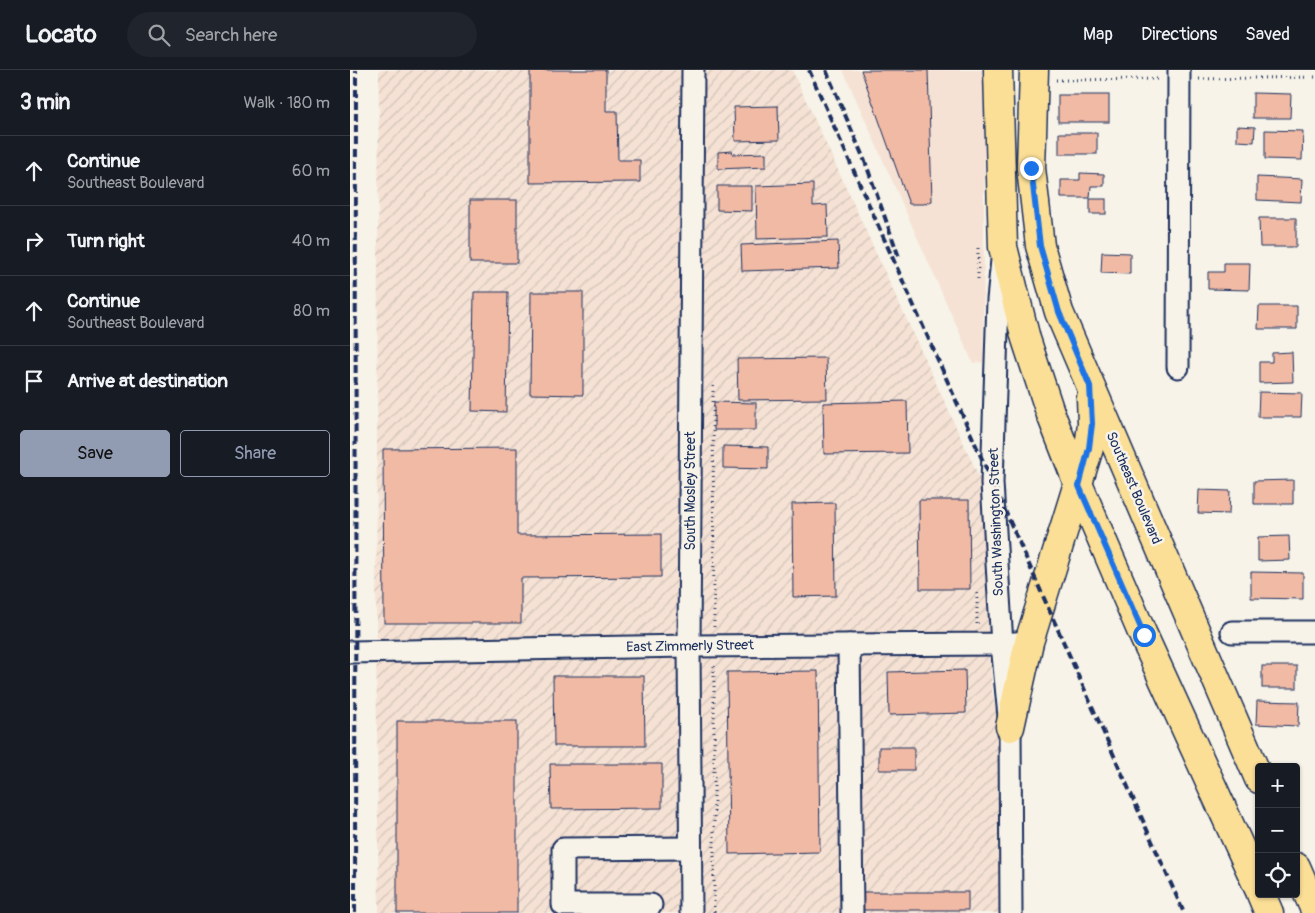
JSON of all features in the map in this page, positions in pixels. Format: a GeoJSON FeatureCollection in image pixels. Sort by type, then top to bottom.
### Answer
{"type":"FeatureCollection","features":[{"type":"Feature","properties":{"kind":"main road","name":"South Washington Street"},"geometry":{"type":"LineString","coordinates":[[991,243],[998,70]]}},
{"type":"Feature","properties":{"kind":"main road","name":"Southeast Boulevard"},"geometry":{"type":"LineString","coordinates":[[1034,70],[1031,168],[1040,246],[1059,312],[1255,770]]}},
{"type":"Feature","properties":{"kind":"main road"},"geometry":{"type":"LineString","coordinates":[[991,243],[1050,412],[1079,486],[1255,880]]}},
{"type":"Feature","properties":{"kind":"main road"},"geometry":{"type":"LineString","coordinates":[[1010,727],[1029,642],[1079,486],[1090,440],[1092,424],[1090,386]]}},
{"type":"Feature","properties":{"kind":"main road"},"geometry":{"type":"LineString","coordinates":[[1300,876],[1315,910]]}},
{"type":"Feature","properties":{"kind":"main road"},"geometry":{"type":"LineString","coordinates":[[1263,898],[1269,913]]}},
{"type":"Feature","properties":{"kind":"street","name":"South Mosley Street"},"geometry":{"type":"LineString","coordinates":[[691,913],[689,656],[693,70]]}},
{"type":"Feature","properties":{"kind":"street"},"geometry":{"type":"LineString","coordinates":[[1178,70],[1178,367]]}},
{"type":"Feature","properties":{"kind":"street","name":"South Washington Street"},"geometry":{"type":"LineString","coordinates":[[991,243],[998,300],[992,483],[1002,644],[1010,727],[1011,913]]}},
{"type":"Feature","properties":{"kind":"street"},"geometry":{"type":"LineString","coordinates":[[1232,632],[1315,632]]}},
{"type":"Feature","properties":{"kind":"street","name":"East Zimmerly Street"},"geometry":{"type":"LineString","coordinates":[[350,652],[714,656],[849,644],[1002,644],[1029,642]]}},
{"type":"Feature","properties":{"kind":"street"},"geometry":{"type":"LineString","coordinates":[[849,644],[852,913]]}},
{"type":"Feature","properties":{"kind":"street"},"geometry":{"type":"LineString","coordinates":[[651,905],[563,905],[563,848],[690,848]]}},
{"type":"Feature","properties":{"kind":"path"},"geometry":{"type":"LineString","coordinates":[[978,288],[991,243]]}},
{"type":"Feature","properties":{"kind":"path"},"geometry":{"type":"LineString","coordinates":[[713,377],[714,913]]}},
{"type":"Feature","properties":{"kind":"path"},"geometry":{"type":"LineString","coordinates":[[977,586],[977,644]]}},
{"type":"Feature","properties":{"kind":"path"},"geometry":{"type":"LineString","coordinates":[[689,656],[714,656],[723,666]]}},
{"type":"Feature","properties":{"kind":"shaded area"},"geometry":{"type":"Polygon","coordinates":[[[379,70],[792,70],[980,479],[984,520],[992,691],[1000,728],[999,913],[379,913],[376,635],[379,70]]]}},
{"type":"Feature","properties":{"kind":"shaded area"},"geometry":{"type":"Polygon","coordinates":[[[843,70],[985,70],[983,362],[973,363],[843,70]]]}},
{"type":"Feature","properties":{"kind":"building"},"geometry":{"type":"Polygon","coordinates":[[[530,70],[606,70],[606,111],[617,111],[618,160],[640,160],[640,182],[530,183],[530,70]]]}},
{"type":"Feature","properties":{"kind":"building"},"geometry":{"type":"Polygon","coordinates":[[[861,70],[928,70],[932,201],[924,204],[909,204],[861,70]]]}},
{"type":"Feature","properties":{"kind":"building"},"geometry":{"type":"Polygon","coordinates":[[[1253,93],[1291,94],[1290,118],[1253,118],[1253,93]]]}},
{"type":"Feature","properties":{"kind":"building"},"geometry":{"type":"Polygon","coordinates":[[[1058,95],[1109,95],[1109,122],[1058,122],[1058,95]]]}},
{"type":"Feature","properties":{"kind":"building"},"geometry":{"type":"Polygon","coordinates":[[[778,106],[779,140],[735,141],[734,107],[778,106]]]}},
{"type":"Feature","properties":{"kind":"building"},"geometry":{"type":"Polygon","coordinates":[[[1237,126],[1255,127],[1254,142],[1237,141],[1237,126]]]}},
{"type":"Feature","properties":{"kind":"building"},"geometry":{"type":"Polygon","coordinates":[[[1265,130],[1303,131],[1302,160],[1265,159],[1265,130]]]}},
{"type":"Feature","properties":{"kind":"building"},"geometry":{"type":"Polygon","coordinates":[[[1059,133],[1097,133],[1097,154],[1059,154],[1059,133]]]}},
{"type":"Feature","properties":{"kind":"building"},"geometry":{"type":"Polygon","coordinates":[[[732,151],[733,154],[766,153],[766,167],[718,169],[718,152],[732,151]]]}},
{"type":"Feature","properties":{"kind":"building"},"geometry":{"type":"Polygon","coordinates":[[[1080,173],[1104,174],[1104,186],[1091,186],[1090,198],[1061,198],[1061,180],[1080,180],[1080,173]]]}},
{"type":"Feature","properties":{"kind":"building"},"geometry":{"type":"Polygon","coordinates":[[[1257,177],[1302,179],[1301,202],[1257,200],[1257,177]]]}},
{"type":"Feature","properties":{"kind":"building"},"geometry":{"type":"Polygon","coordinates":[[[813,184],[813,206],[827,205],[828,237],[757,239],[756,186],[813,184]]]}},
{"type":"Feature","properties":{"kind":"building"},"geometry":{"type":"Polygon","coordinates":[[[717,186],[752,186],[752,211],[717,210],[717,186]]]}},
{"type":"Feature","properties":{"kind":"building"},"geometry":{"type":"Polygon","coordinates":[[[1090,199],[1106,199],[1106,214],[1090,214],[1090,199]]]}},
{"type":"Feature","properties":{"kind":"building"},"geometry":{"type":"Polygon","coordinates":[[[470,200],[517,200],[517,263],[470,263],[470,200]]]}},
{"type":"Feature","properties":{"kind":"building"},"geometry":{"type":"Polygon","coordinates":[[[1259,218],[1296,218],[1296,247],[1260,247],[1259,218]]]}},
{"type":"Feature","properties":{"kind":"building"},"geometry":{"type":"Polygon","coordinates":[[[838,241],[839,268],[742,271],[741,245],[838,241]]]}},
{"type":"Feature","properties":{"kind":"building"},"geometry":{"type":"Polygon","coordinates":[[[1102,252],[1130,253],[1130,274],[1101,273],[1102,252]]]}},
{"type":"Feature","properties":{"kind":"building"},"geometry":{"type":"Polygon","coordinates":[[[1224,263],[1250,263],[1249,290],[1208,289],[1208,272],[1224,272],[1224,263]]]}},
{"type":"Feature","properties":{"kind":"building"},"geometry":{"type":"Polygon","coordinates":[[[474,292],[508,292],[506,412],[472,411],[474,292]]]}},
{"type":"Feature","properties":{"kind":"building"},"geometry":{"type":"Polygon","coordinates":[[[531,292],[583,292],[583,395],[530,394],[531,292]]]}},
{"type":"Feature","properties":{"kind":"building"},"geometry":{"type":"Polygon","coordinates":[[[1259,306],[1297,306],[1297,329],[1258,329],[1259,306]]]}},
{"type":"Feature","properties":{"kind":"building"},"geometry":{"type":"Polygon","coordinates":[[[1292,352],[1293,382],[1259,383],[1259,362],[1272,362],[1272,353],[1292,352]]]}},
{"type":"Feature","properties":{"kind":"building"},"geometry":{"type":"Polygon","coordinates":[[[826,358],[827,399],[738,400],[737,359],[826,358]]]}},
{"type":"Feature","properties":{"kind":"building"},"geometry":{"type":"Polygon","coordinates":[[[1259,392],[1302,393],[1301,417],[1258,417],[1259,392]]]}},
{"type":"Feature","properties":{"kind":"building"},"geometry":{"type":"Polygon","coordinates":[[[907,401],[908,453],[824,454],[823,403],[907,401]]]}},
{"type":"Feature","properties":{"kind":"building"},"geometry":{"type":"Polygon","coordinates":[[[714,402],[756,403],[756,430],[714,430],[714,402]]]}},
{"type":"Feature","properties":{"kind":"building"},"geometry":{"type":"Polygon","coordinates":[[[723,446],[768,447],[768,469],[723,468],[723,446]]]}},
{"type":"Feature","properties":{"kind":"building"},"geometry":{"type":"Polygon","coordinates":[[[517,448],[517,535],[661,534],[661,577],[521,578],[521,623],[384,623],[383,449],[517,448]]]}},
{"type":"Feature","properties":{"kind":"building"},"geometry":{"type":"Polygon","coordinates":[[[1293,480],[1293,504],[1254,504],[1254,481],[1293,480]]]}},
{"type":"Feature","properties":{"kind":"building"},"geometry":{"type":"Polygon","coordinates":[[[1199,490],[1230,491],[1229,514],[1198,513],[1199,490]]]}},
{"type":"Feature","properties":{"kind":"building"},"geometry":{"type":"Polygon","coordinates":[[[919,500],[969,500],[970,589],[920,589],[919,500]]]}},
{"type":"Feature","properties":{"kind":"building"},"geometry":{"type":"Polygon","coordinates":[[[835,503],[836,596],[793,597],[792,504],[835,503]]]}},
{"type":"Feature","properties":{"kind":"building"},"geometry":{"type":"Polygon","coordinates":[[[1289,536],[1290,560],[1258,561],[1258,537],[1289,536]]]}},
{"type":"Feature","properties":{"kind":"building"},"geometry":{"type":"Polygon","coordinates":[[[1251,572],[1303,573],[1303,599],[1251,598],[1251,572]]]}},
{"type":"Feature","properties":{"kind":"building"},"geometry":{"type":"Polygon","coordinates":[[[1262,666],[1297,666],[1297,688],[1262,688],[1262,666]]]}},
{"type":"Feature","properties":{"kind":"building"},"geometry":{"type":"Polygon","coordinates":[[[965,670],[966,713],[889,715],[888,672],[965,670]]]}},
{"type":"Feature","properties":{"kind":"building"},"geometry":{"type":"Polygon","coordinates":[[[818,671],[820,852],[729,854],[727,672],[818,671]]]}},
{"type":"Feature","properties":{"kind":"building"},"geometry":{"type":"Polygon","coordinates":[[[553,676],[644,676],[645,746],[554,746],[553,676]]]}},
{"type":"Feature","properties":{"kind":"building"},"geometry":{"type":"Polygon","coordinates":[[[1257,701],[1299,702],[1298,726],[1256,724],[1257,701]]]}},
{"type":"Feature","properties":{"kind":"building"},"geometry":{"type":"Polygon","coordinates":[[[397,721],[517,721],[517,913],[397,913],[397,721]]]}},
{"type":"Feature","properties":{"kind":"building"},"geometry":{"type":"Polygon","coordinates":[[[879,747],[914,747],[914,770],[879,770],[879,747]]]}},
{"type":"Feature","properties":{"kind":"building"},"geometry":{"type":"Polygon","coordinates":[[[550,764],[662,764],[662,808],[551,809],[550,764]]]}},
{"type":"Feature","properties":{"kind":"building"},"geometry":{"type":"Polygon","coordinates":[[[862,892],[968,892],[968,910],[862,910],[862,892]]]}},
{"type":"Feature","properties":{"kind":"railway"},"geometry":{"type":"LineString","coordinates":[[355,913],[356,70]]}},
{"type":"Feature","properties":{"kind":"railway"},"geometry":{"type":"LineString","coordinates":[[809,70],[1184,913]]}},
{"type":"Feature","properties":{"kind":"railway"},"geometry":{"type":"LineString","coordinates":[[826,70],[866,164],[900,260]]}},
{"type":"Feature","properties":{"kind":"route"},"geometry":{"type":"LineString","coordinates":[[1031,168],[1040,246],[1059,312],[1090,386],[1092,424],[1089,448],[1079,486],[1144,635]]}}]}
